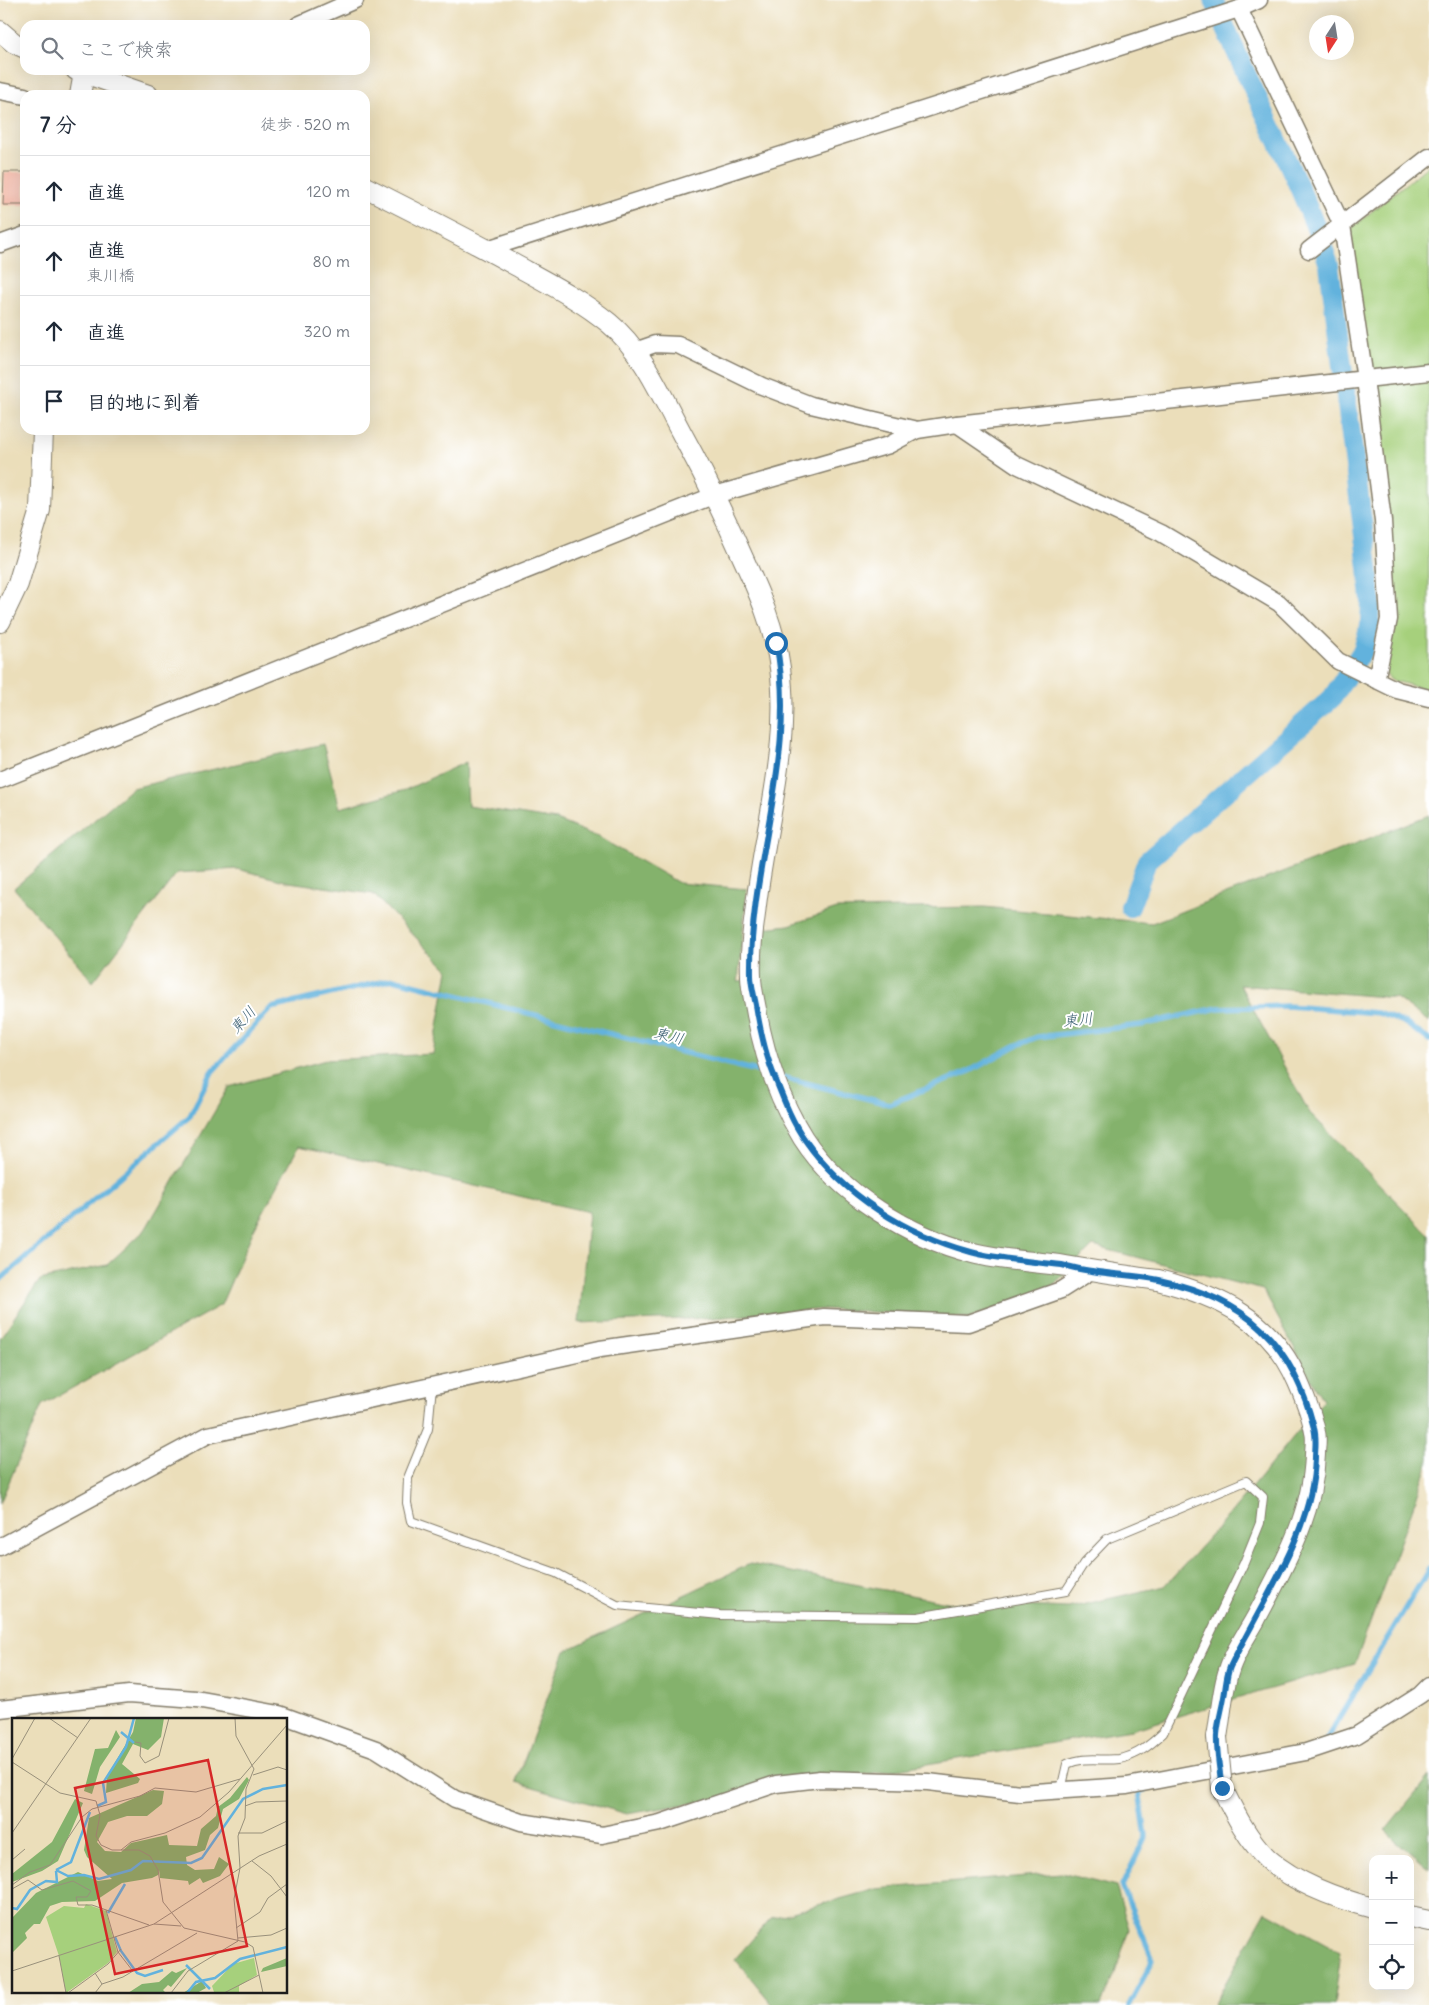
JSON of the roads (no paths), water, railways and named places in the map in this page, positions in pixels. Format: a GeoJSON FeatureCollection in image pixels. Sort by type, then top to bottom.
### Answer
{"type":"FeatureCollection","features":[{"type":"Feature","properties":{"kind":"street"},"geometry":{"type":"LineString","coordinates":[[309,20],[355,0]]}},
{"type":"Feature","properties":{"kind":"street"},"geometry":{"type":"LineString","coordinates":[[487,249],[1240,9],[1259,0]]}},
{"type":"Feature","properties":{"kind":"street"},"geometry":{"type":"LineString","coordinates":[[1240,9],[1342,224],[1361,379],[1383,521],[1389,619],[1372,679]]}},
{"type":"Feature","properties":{"kind":"street"},"geometry":{"type":"LineString","coordinates":[[0,31],[20,45]]}},
{"type":"Feature","properties":{"kind":"street"},"geometry":{"type":"LineString","coordinates":[[81,90],[82,75]]}},
{"type":"Feature","properties":{"kind":"street"},"geometry":{"type":"LineString","coordinates":[[94,75],[134,90]]}},
{"type":"Feature","properties":{"kind":"street"},"geometry":{"type":"LineString","coordinates":[[0,91],[20,95]]}},
{"type":"Feature","properties":{"kind":"street"},"geometry":{"type":"LineString","coordinates":[[1309,250],[1429,157]]}},
{"type":"Feature","properties":{"kind":"street"},"geometry":{"type":"LineString","coordinates":[[370,190],[487,249],[581,303],[611,325],[635,351],[715,495],[759,590],[776,643],[782,689],[782,723],[773,799],[755,911],[751,979],[762,1039],[775,1079],[788,1109],[804,1138],[828,1168],[852,1191],[885,1216],[907,1228],[936,1241],[974,1253],[1011,1260],[1158,1280],[1184,1287],[1221,1301],[1250,1318],[1276,1343],[1289,1362],[1305,1398],[1316,1433],[1314,1469],[1308,1502],[1294,1545],[1229,1670],[1217,1737],[1222,1788],[1241,1825],[1268,1859],[1295,1877],[1325,1892],[1369,1907]]}},
{"type":"Feature","properties":{"kind":"street"},"geometry":{"type":"LineString","coordinates":[[0,244],[20,237]]}},
{"type":"Feature","properties":{"kind":"street"},"geometry":{"type":"LineString","coordinates":[[635,351],[655,344],[678,345],[762,386],[811,405],[917,430]]}},
{"type":"Feature","properties":{"kind":"street"},"geometry":{"type":"LineString","coordinates":[[0,780],[715,495],[889,445],[917,430],[1429,372]]}},
{"type":"Feature","properties":{"kind":"street"},"geometry":{"type":"LineString","coordinates":[[957,424],[1016,465],[1161,532],[1279,603],[1338,661],[1397,690],[1429,698]]}},
{"type":"Feature","properties":{"kind":"street"},"geometry":{"type":"LineString","coordinates":[[0,622],[18,584],[40,510],[44,435]]}},
{"type":"Feature","properties":{"kind":"street"},"geometry":{"type":"LineString","coordinates":[[0,1547],[208,1436],[600,1349],[824,1317],[968,1323],[1061,1290],[1091,1271]]}},
{"type":"Feature","properties":{"kind":"street"},"geometry":{"type":"LineString","coordinates":[[0,1709],[129,1694],[196,1698],[280,1714],[376,1749],[455,1799],[521,1822],[602,1835],[660,1823],[776,1784],[820,1779],[928,1782],[1020,1794],[1127,1786],[1306,1752],[1357,1735],[1420,1695],[1429,1686]]}},
{"type":"Feature","properties":{"kind":"street"},"geometry":{"type":"LineString","coordinates":[[1414,1917],[1429,1921]]}},
{"type":"Feature","properties":{"kind":"lane"},"geometry":{"type":"LineString","coordinates":[[432,1386],[428,1429],[408,1478],[407,1503],[411,1521],[556,1572],[617,1605],[720,1615],[918,1617],[1066,1591],[1084,1563],[1107,1539],[1246,1481],[1263,1497],[1260,1524],[1244,1563],[1163,1733],[1143,1751],[1120,1759],[1077,1759],[1067,1764],[1061,1790]]}},
{"type":"Feature","properties":{"kind":"waterway"},"geometry":{"type":"LineString","coordinates":[[1130,907],[1147,861],[1332,698],[1363,650],[1370,624],[1371,600],[1368,567],[1329,265],[1304,198],[1214,0]]}},
{"type":"Feature","properties":{"kind":"waterway","name":"東川"},"geometry":{"type":"LineString","coordinates":[[0,1280],[190,1116],[212,1072],[271,1008],[393,979],[769,1074]]}},
{"type":"Feature","properties":{"kind":"waterway","name":"東川"},"geometry":{"type":"LineString","coordinates":[[778,1076],[889,1104],[970,1071],[1015,1046],[1037,1037],[1141,1025],[1218,1008],[1287,1006],[1378,1013],[1405,1023],[1429,1040]]}},
{"type":"Feature","properties":{"kind":"waterway"},"geometry":{"type":"LineString","coordinates":[[1326,1740],[1429,1569]]}},
{"type":"Feature","properties":{"kind":"waterway"},"geometry":{"type":"LineString","coordinates":[[1129,2005],[1153,1960],[1122,1886],[1146,1836],[1139,1791],[1144,1790]]}}]}
